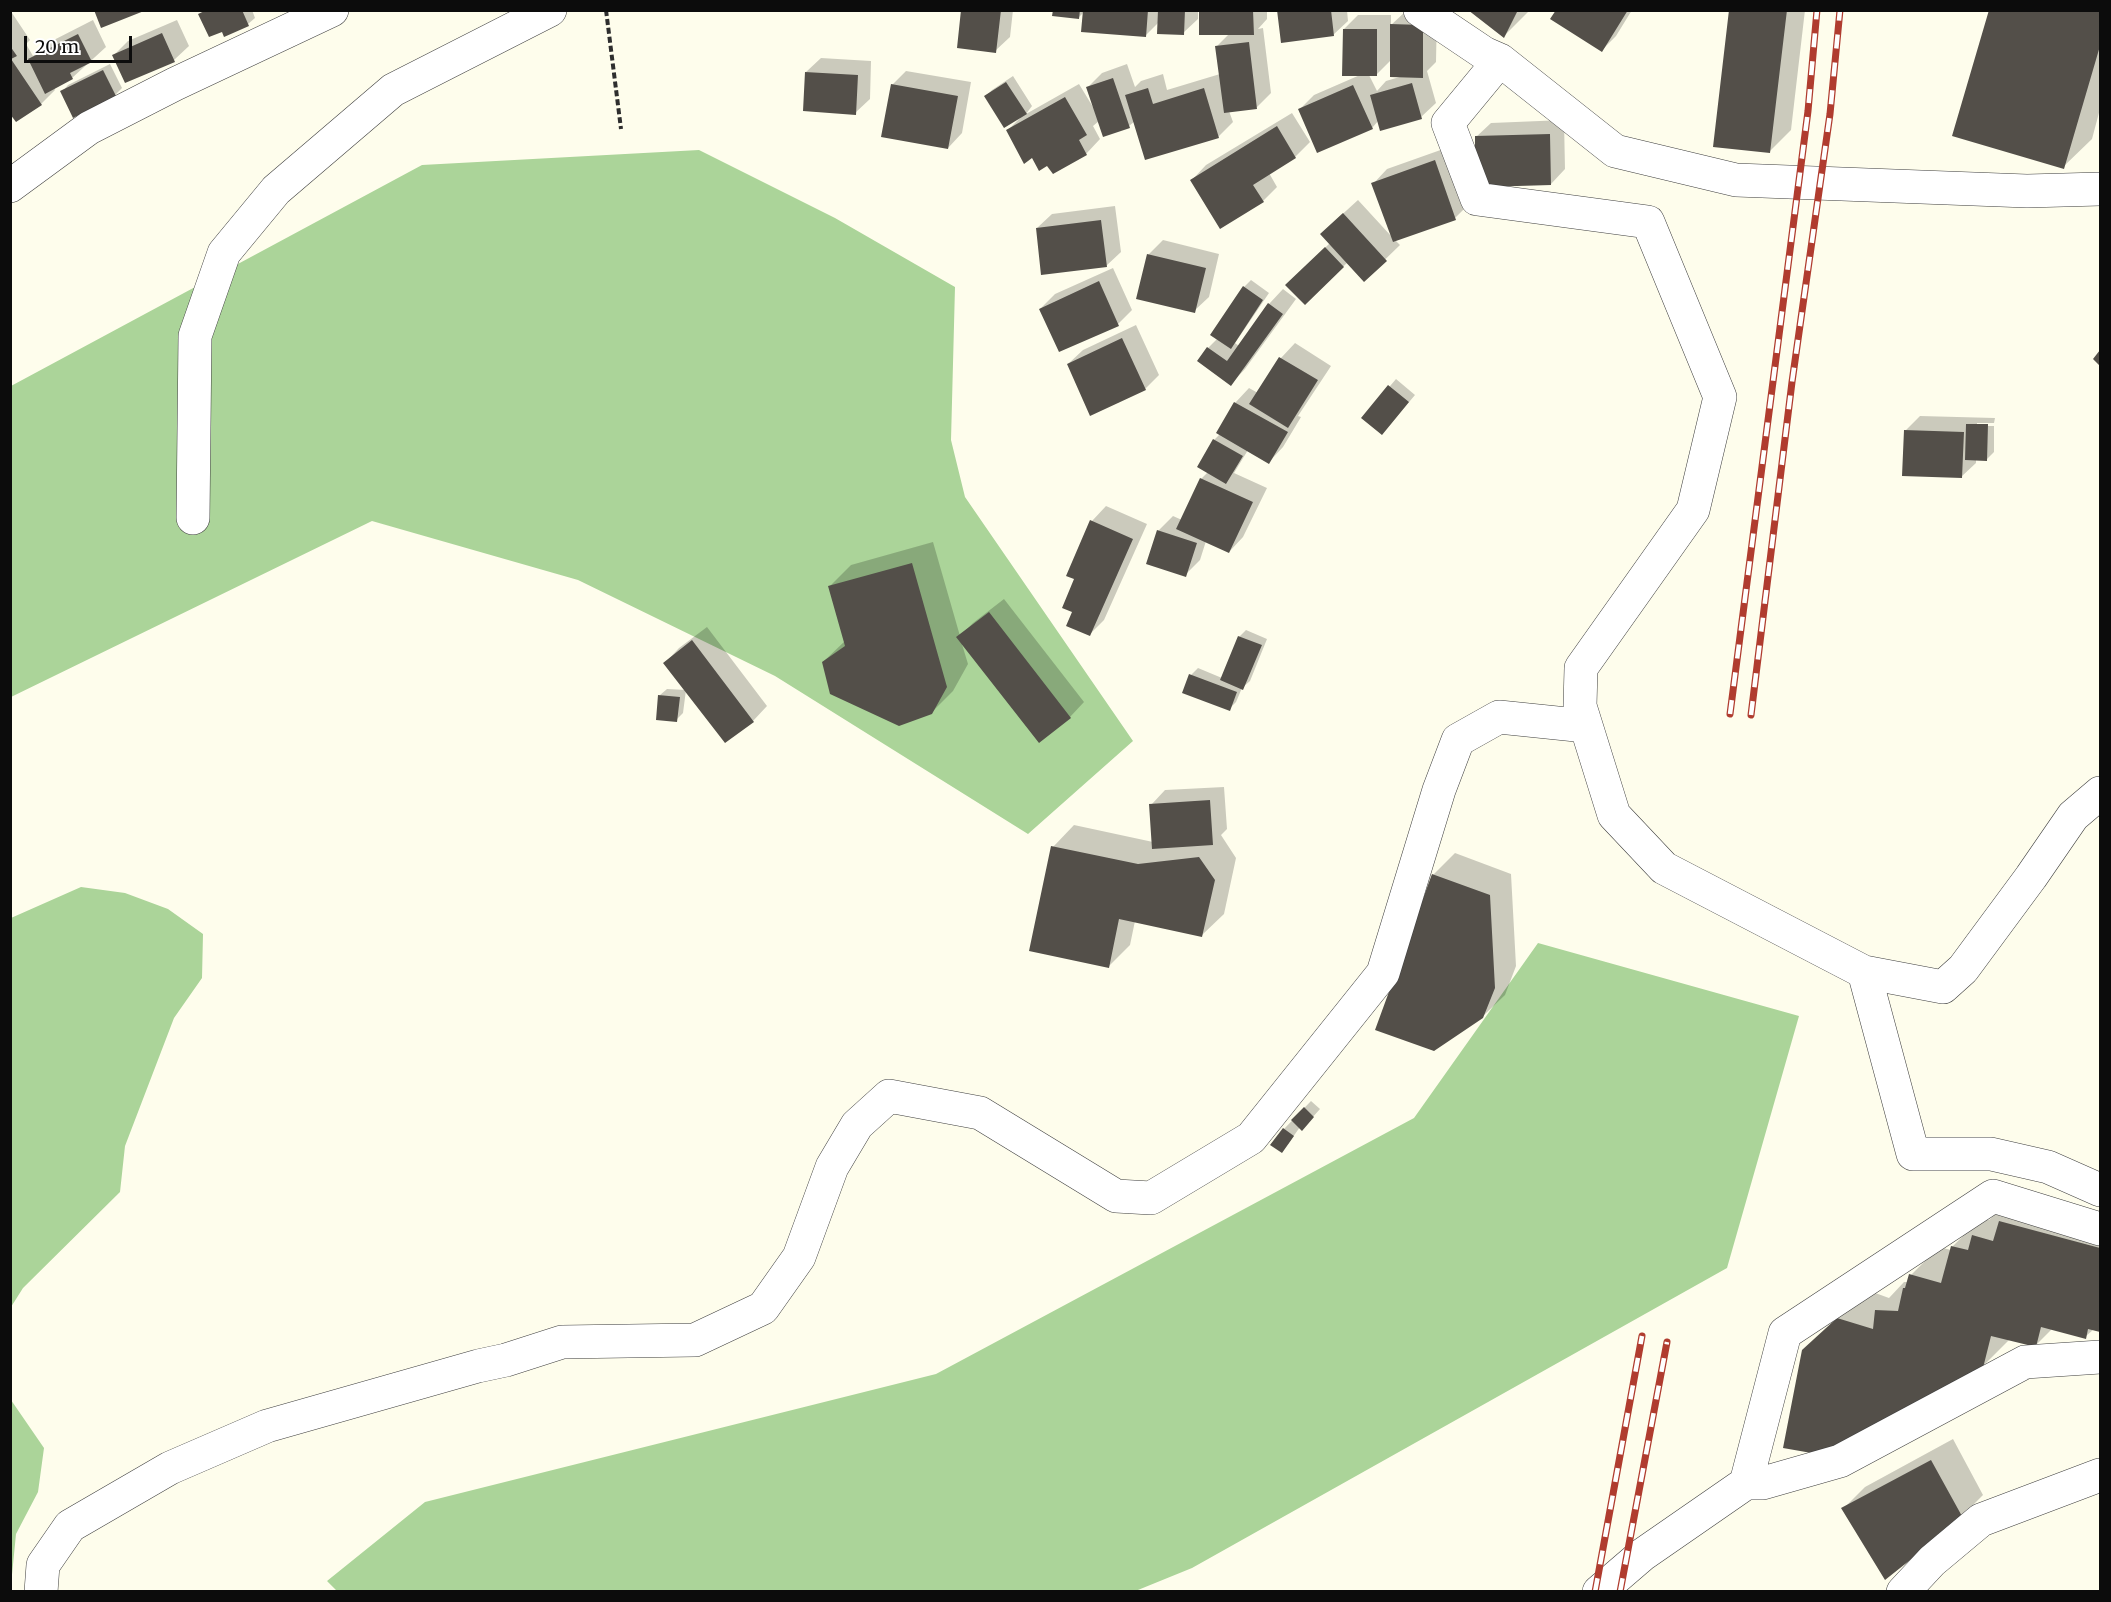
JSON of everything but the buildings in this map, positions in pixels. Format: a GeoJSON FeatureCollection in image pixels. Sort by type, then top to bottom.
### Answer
{"type":"FeatureCollection","features":[{"type":"Feature","properties":{"kind":"street"},"geometry":{"type":"LineString","coordinates":[[10,186],[88,129],[175,84],[332,10]]}},
{"type":"Feature","properties":{"kind":"street"},"geometry":{"type":"LineString","coordinates":[[193,518],[195,336],[224,253],[276,190],[393,90],[550,10]]}},
{"type":"Feature","properties":{"kind":"street"},"geometry":{"type":"LineString","coordinates":[[1420,10],[1500,60],[1615,151],[1736,180],[2026,191],[2100,189]]}},
{"type":"Feature","properties":{"kind":"street"},"geometry":{"type":"LineString","coordinates":[[1500,60],[1448,123],[1477,199],[1648,222],[1720,397],[1694,510],[1581,668],[1580,706],[1614,815],[1664,868],[1864,972],[1943,987],[1964,969],[2073,816],[2100,793]]}},
{"type":"Feature","properties":{"kind":"street"},"geometry":{"type":"LineString","coordinates":[[41,1592],[43,1565],[70,1526],[170,1468],[267,1426],[506,1360],[562,1342],[695,1340],[763,1308],[799,1257],[832,1167],[842,1150],[857,1125],[889,1096],[980,1113],[1116,1196],[1151,1198],[1251,1138],[1383,973],[1439,790],[1458,740],[1499,717],[1586,726]]}},
{"type":"Feature","properties":{"kind":"street"},"geometry":{"type":"LineString","coordinates":[[1864,972],[1913,1154],[1990,1154],[2048,1167],[2100,1190]]}},
{"type":"Feature","properties":{"kind":"street"},"geometry":{"type":"LineString","coordinates":[[1746,1483],[1785,1334],[1993,1196],[2100,1229]]}},
{"type":"Feature","properties":{"kind":"street"},"geometry":{"type":"LineString","coordinates":[[1599,1592],[1642,1555],[1746,1483],[1763,1483],[1840,1461],[2025,1362],[2100,1357]]}},
{"type":"Feature","properties":{"kind":"street"},"geometry":{"type":"LineString","coordinates":[[1903,1592],[1932,1561],[1981,1520],[2100,1475]]}},
{"type":"Feature","properties":{"kind":"path"},"geometry":{"type":"LineString","coordinates":[[606,10],[621,129]]}},
{"type":"Feature","properties":{"kind":"green space"},"geometry":{"type":"Polygon","coordinates":[[[699,150],[835,218],[955,287],[951,440],[965,497],[1133,741],[1028,834],[775,676],[578,580],[372,521],[11,697],[11,386],[422,165],[699,150]]]}},
{"type":"Feature","properties":{"kind":"green space"},"geometry":{"type":"Polygon","coordinates":[[[81,887],[125,893],[168,909],[203,934],[202,978],[174,1018],[125,1146],[120,1192],[23,1288],[11,1307],[11,918],[81,887]]]}},
{"type":"Feature","properties":{"kind":"green space"},"geometry":{"type":"Polygon","coordinates":[[[1538,943],[1799,1016],[1727,1268],[1192,1568],[1133,1592],[338,1592],[327,1581],[425,1502],[936,1374],[1414,1118],[1538,943]]]}},
{"type":"Feature","properties":{"kind":"green space"},"geometry":{"type":"Polygon","coordinates":[[[11,1400],[44,1448],[38,1492],[16,1534],[11,1585],[11,1400]]]}},
{"type":"Feature","properties":{"kind":"railway"},"geometry":{"type":"LineString","coordinates":[[1730,714],[1808,111],[1817,10]]}},
{"type":"Feature","properties":{"kind":"railway"},"geometry":{"type":"LineString","coordinates":[[1751,715],[1792,382],[1830,114],[1840,10]]}},
{"type":"Feature","properties":{"kind":"railway"},"geometry":{"type":"LineString","coordinates":[[1595,1592],[1642,1336]]}},
{"type":"Feature","properties":{"kind":"railway"},"geometry":{"type":"LineString","coordinates":[[1620,1592],[1667,1342]]}}]}
